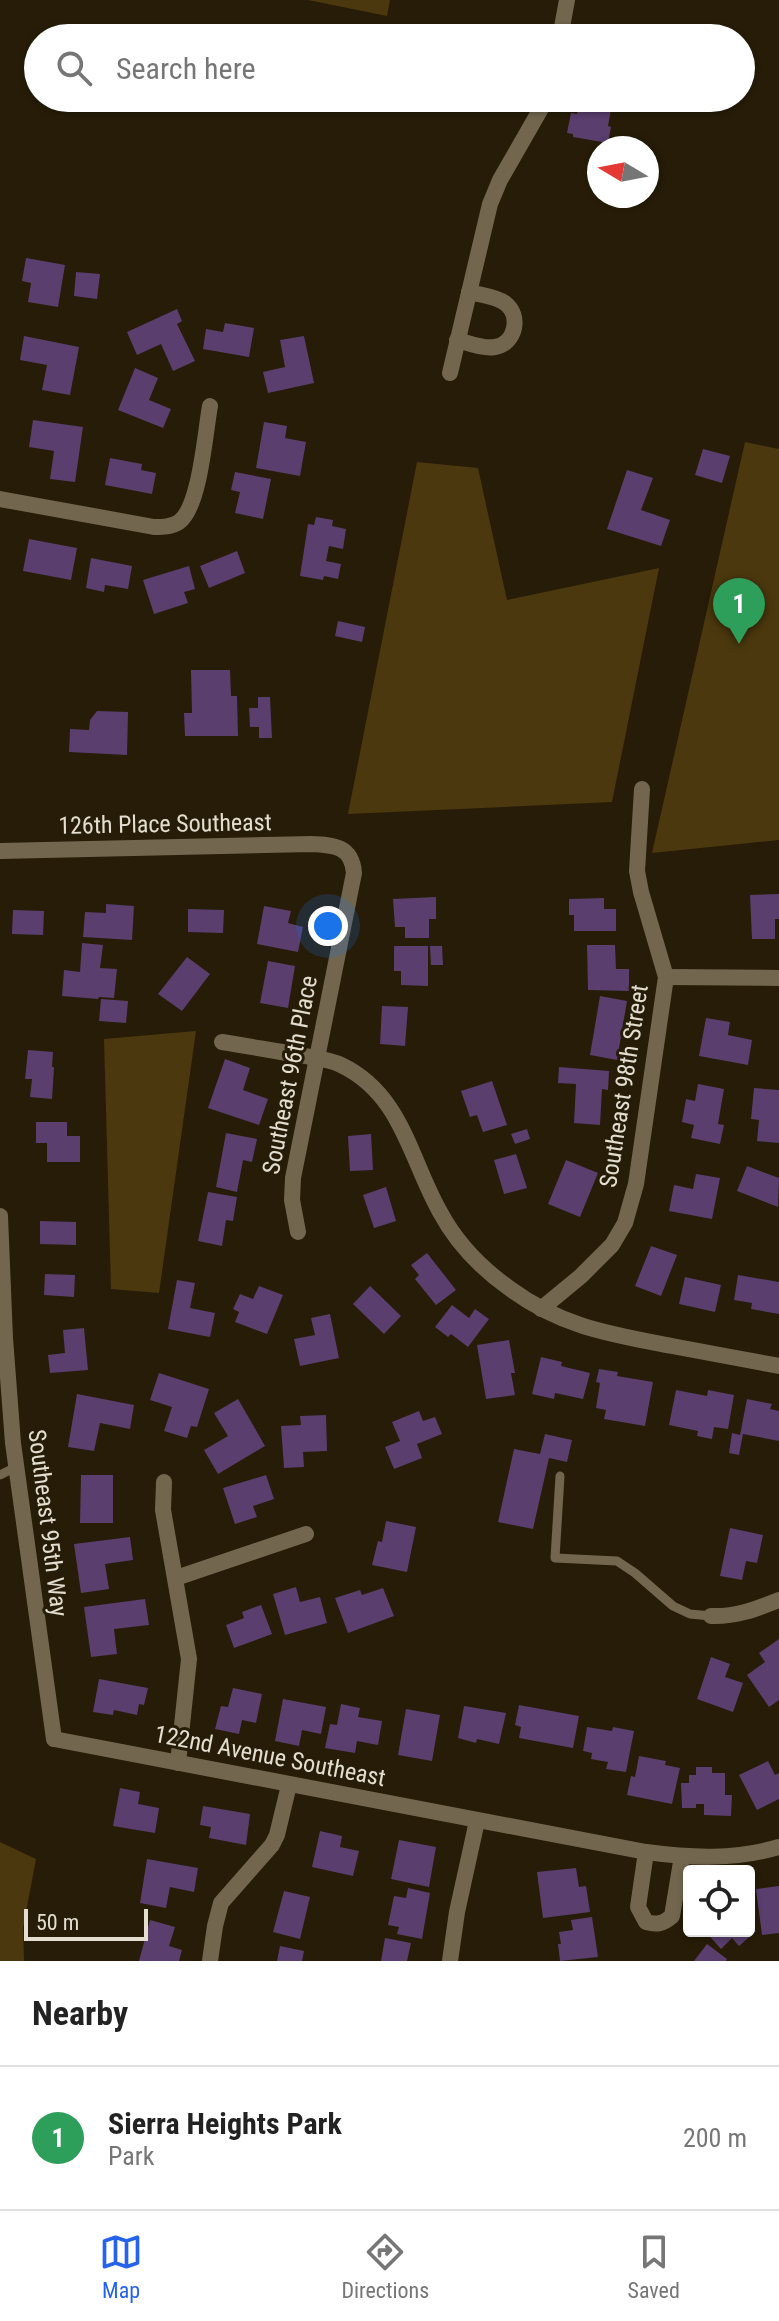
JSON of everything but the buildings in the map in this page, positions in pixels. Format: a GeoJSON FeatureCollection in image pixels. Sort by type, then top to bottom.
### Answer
{"type":"FeatureCollection","features":[{"type":"Feature","properties":{"kind":"street"},"geometry":{"type":"LineString","coordinates":[[563,24],[567,0]]}},
{"type":"Feature","properties":{"kind":"street"},"geometry":{"type":"LineString","coordinates":[[450,373],[490,204],[500,180],[539,112]]}},
{"type":"Feature","properties":{"kind":"street"},"geometry":{"type":"LineString","coordinates":[[457,340],[493,348],[507,342],[515,328],[513,313],[503,301],[469,292]]}},
{"type":"Feature","properties":{"kind":"street"},"geometry":{"type":"LineString","coordinates":[[0,499],[154,527],[177,523],[185,515],[196,491],[210,406]]}},
{"type":"Feature","properties":{"kind":"street","name":"Southeast 98th Street"},"geometry":{"type":"LineString","coordinates":[[541,1309],[612,1245],[625,1223],[636,1184],[666,977],[637,871],[642,789]]}},
{"type":"Feature","properties":{"kind":"street","name":"126th Place Southeast"},"geometry":{"type":"LineString","coordinates":[[0,851],[331,845]]}},
{"type":"Feature","properties":{"kind":"street","name":"Southeast 96th Place"},"geometry":{"type":"LineString","coordinates":[[298,1232],[292,1200],[293,1178],[354,873],[348,855],[341,848],[331,845]]}},
{"type":"Feature","properties":{"kind":"street"},"geometry":{"type":"LineString","coordinates":[[666,977],[779,978]]}},
{"type":"Feature","properties":{"kind":"street"},"geometry":{"type":"LineString","coordinates":[[222,1042],[316,1058],[337,1063],[357,1073],[372,1086],[393,1113],[409,1141],[439,1211],[454,1234],[489,1271],[541,1309],[600,1333],[779,1366]]}},
{"type":"Feature","properties":{"kind":"street","name":"Southeast 95th Way"},"geometry":{"type":"LineString","coordinates":[[0,1216],[5,1338],[16,1467],[54,1739]]}},
{"type":"Feature","properties":{"kind":"street"},"geometry":{"type":"LineString","coordinates":[[164,1482],[163,1510],[189,1659],[178,1763]]}},
{"type":"Feature","properties":{"kind":"street"},"geometry":{"type":"LineString","coordinates":[[176,1578],[306,1534]]}},
{"type":"Feature","properties":{"kind":"street"},"geometry":{"type":"LineString","coordinates":[[711,1616],[745,1614],[779,1600]]}},
{"type":"Feature","properties":{"kind":"street","name":"122nd Avenue Southeast"},"geometry":{"type":"LineString","coordinates":[[54,1739],[646,1852],[717,1857],[748,1855],[779,1847]]}},
{"type":"Feature","properties":{"kind":"street"},"geometry":{"type":"LineString","coordinates":[[210,1961],[221,1903],[272,1845],[289,1785]]}},
{"type":"Feature","properties":{"kind":"street"},"geometry":{"type":"LineString","coordinates":[[450,1961],[457,1912],[477,1821]]}},
{"type":"Feature","properties":{"kind":"street"},"geometry":{"type":"LineString","coordinates":[[646,1852],[638,1907],[646,1922],[656,1925],[672,1916],[682,1856]]}},
{"type":"Feature","properties":{"kind":"lane"},"geometry":{"type":"LineString","coordinates":[[0,1475],[16,1467]]}},
{"type":"Feature","properties":{"kind":"lane"},"geometry":{"type":"LineString","coordinates":[[560,1476],[555,1558],[617,1561],[673,1606],[690,1614],[711,1616]]}},
{"type":"Feature","properties":{"kind":"shaded area"},"geometry":{"type":"Polygon","coordinates":[[[308,0],[390,0],[387,16],[308,0]]]}},
{"type":"Feature","properties":{"kind":"shaded area"},"geometry":{"type":"Polygon","coordinates":[[[745,442],[779,449],[779,840],[652,853],[745,442]]]}},
{"type":"Feature","properties":{"kind":"shaded area"},"geometry":{"type":"Polygon","coordinates":[[[417,462],[478,468],[507,600],[659,568],[612,802],[348,814],[417,462]]]}},
{"type":"Feature","properties":{"kind":"shaded area"},"geometry":{"type":"Polygon","coordinates":[[[196,1031],[159,1293],[111,1289],[104,1039],[196,1031]]]}},
{"type":"Feature","properties":{"kind":"shaded area"},"geometry":{"type":"Polygon","coordinates":[[[0,1842],[36,1859],[23,1928],[24,1961],[0,1961],[0,1842]]]}},
{"type":"Feature","properties":{"kind":"place","name":"Sierra Heights Park"},"geometry":{"type":"Point","coordinates":[739,644]}}]}
